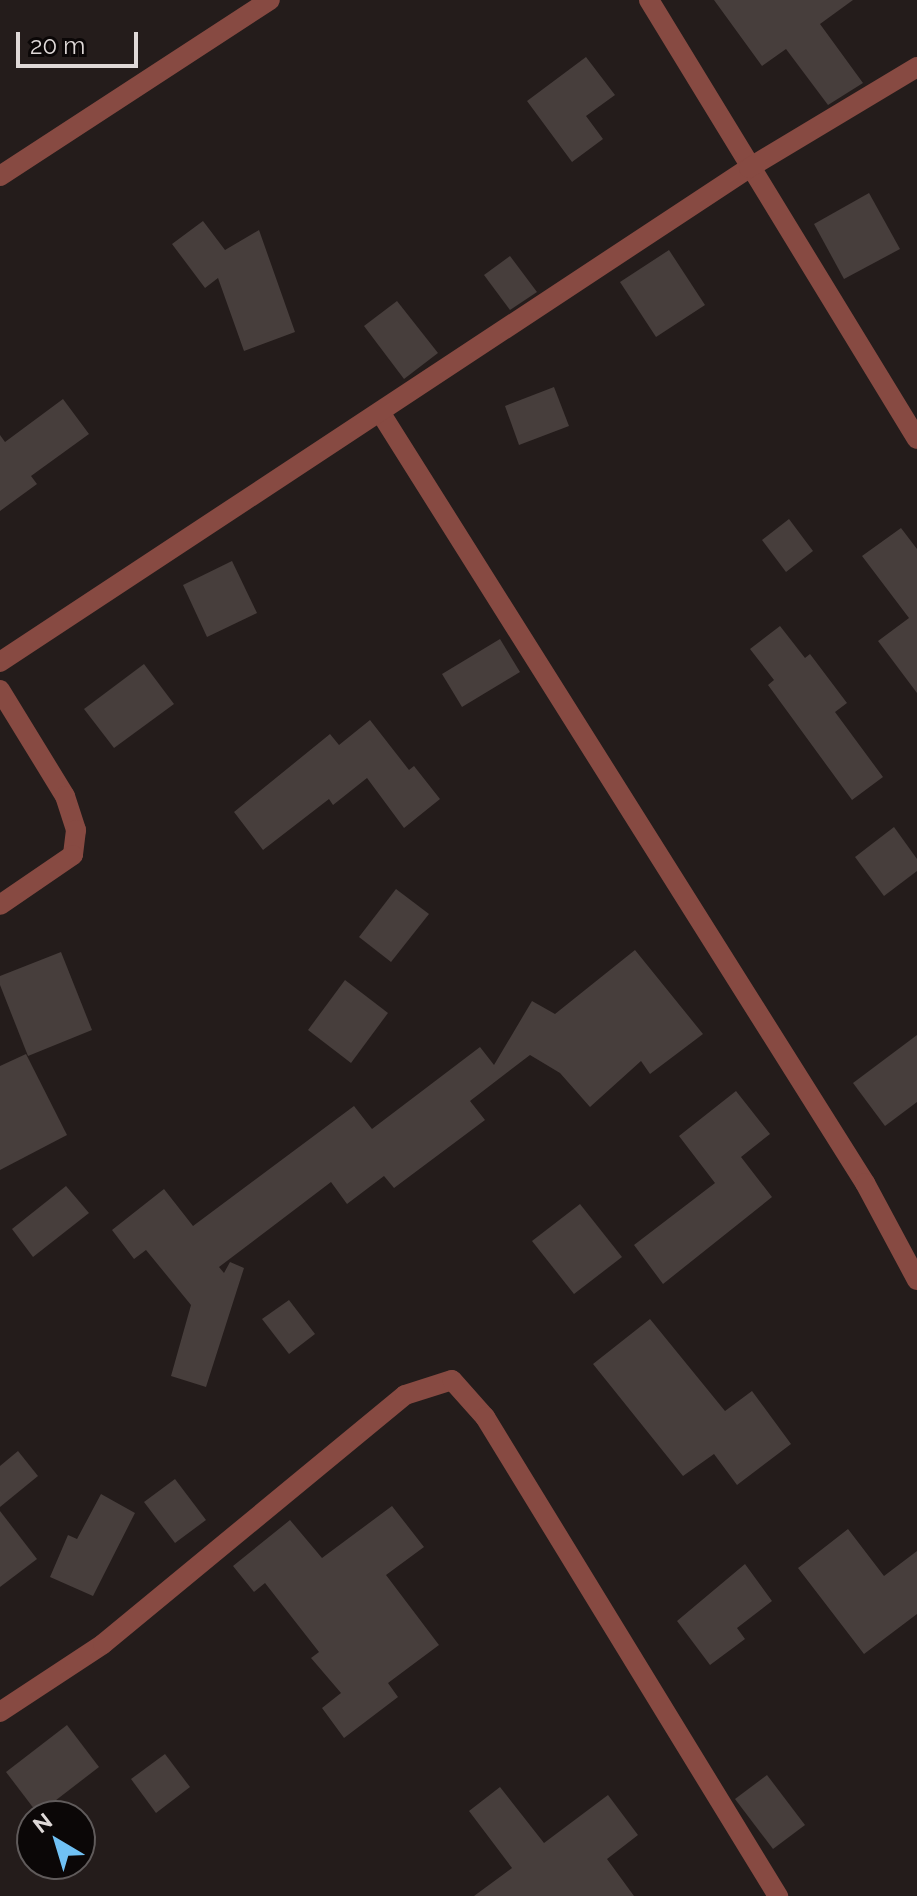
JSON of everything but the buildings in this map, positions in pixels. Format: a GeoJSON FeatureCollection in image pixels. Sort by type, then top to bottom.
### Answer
{"type":"FeatureCollection","features":[{"type":"Feature","properties":{"kind":"street"},"geometry":{"type":"LineString","coordinates":[[0,176],[270,0]]}},
{"type":"Feature","properties":{"kind":"street"},"geometry":{"type":"LineString","coordinates":[[649,0],[917,439]]}},
{"type":"Feature","properties":{"kind":"street"},"geometry":{"type":"LineString","coordinates":[[0,662],[749,168],[917,67]]}},
{"type":"Feature","properties":{"kind":"street"},"geometry":{"type":"LineString","coordinates":[[380,412],[865,1183],[917,1280]]}},
{"type":"Feature","properties":{"kind":"street"},"geometry":{"type":"LineString","coordinates":[[0,690],[65,796],[76,830],[73,855],[0,905]]}},
{"type":"Feature","properties":{"kind":"street"},"geometry":{"type":"LineString","coordinates":[[0,1712],[103,1644],[405,1395],[452,1380],[485,1417],[778,1896]]}}]}
